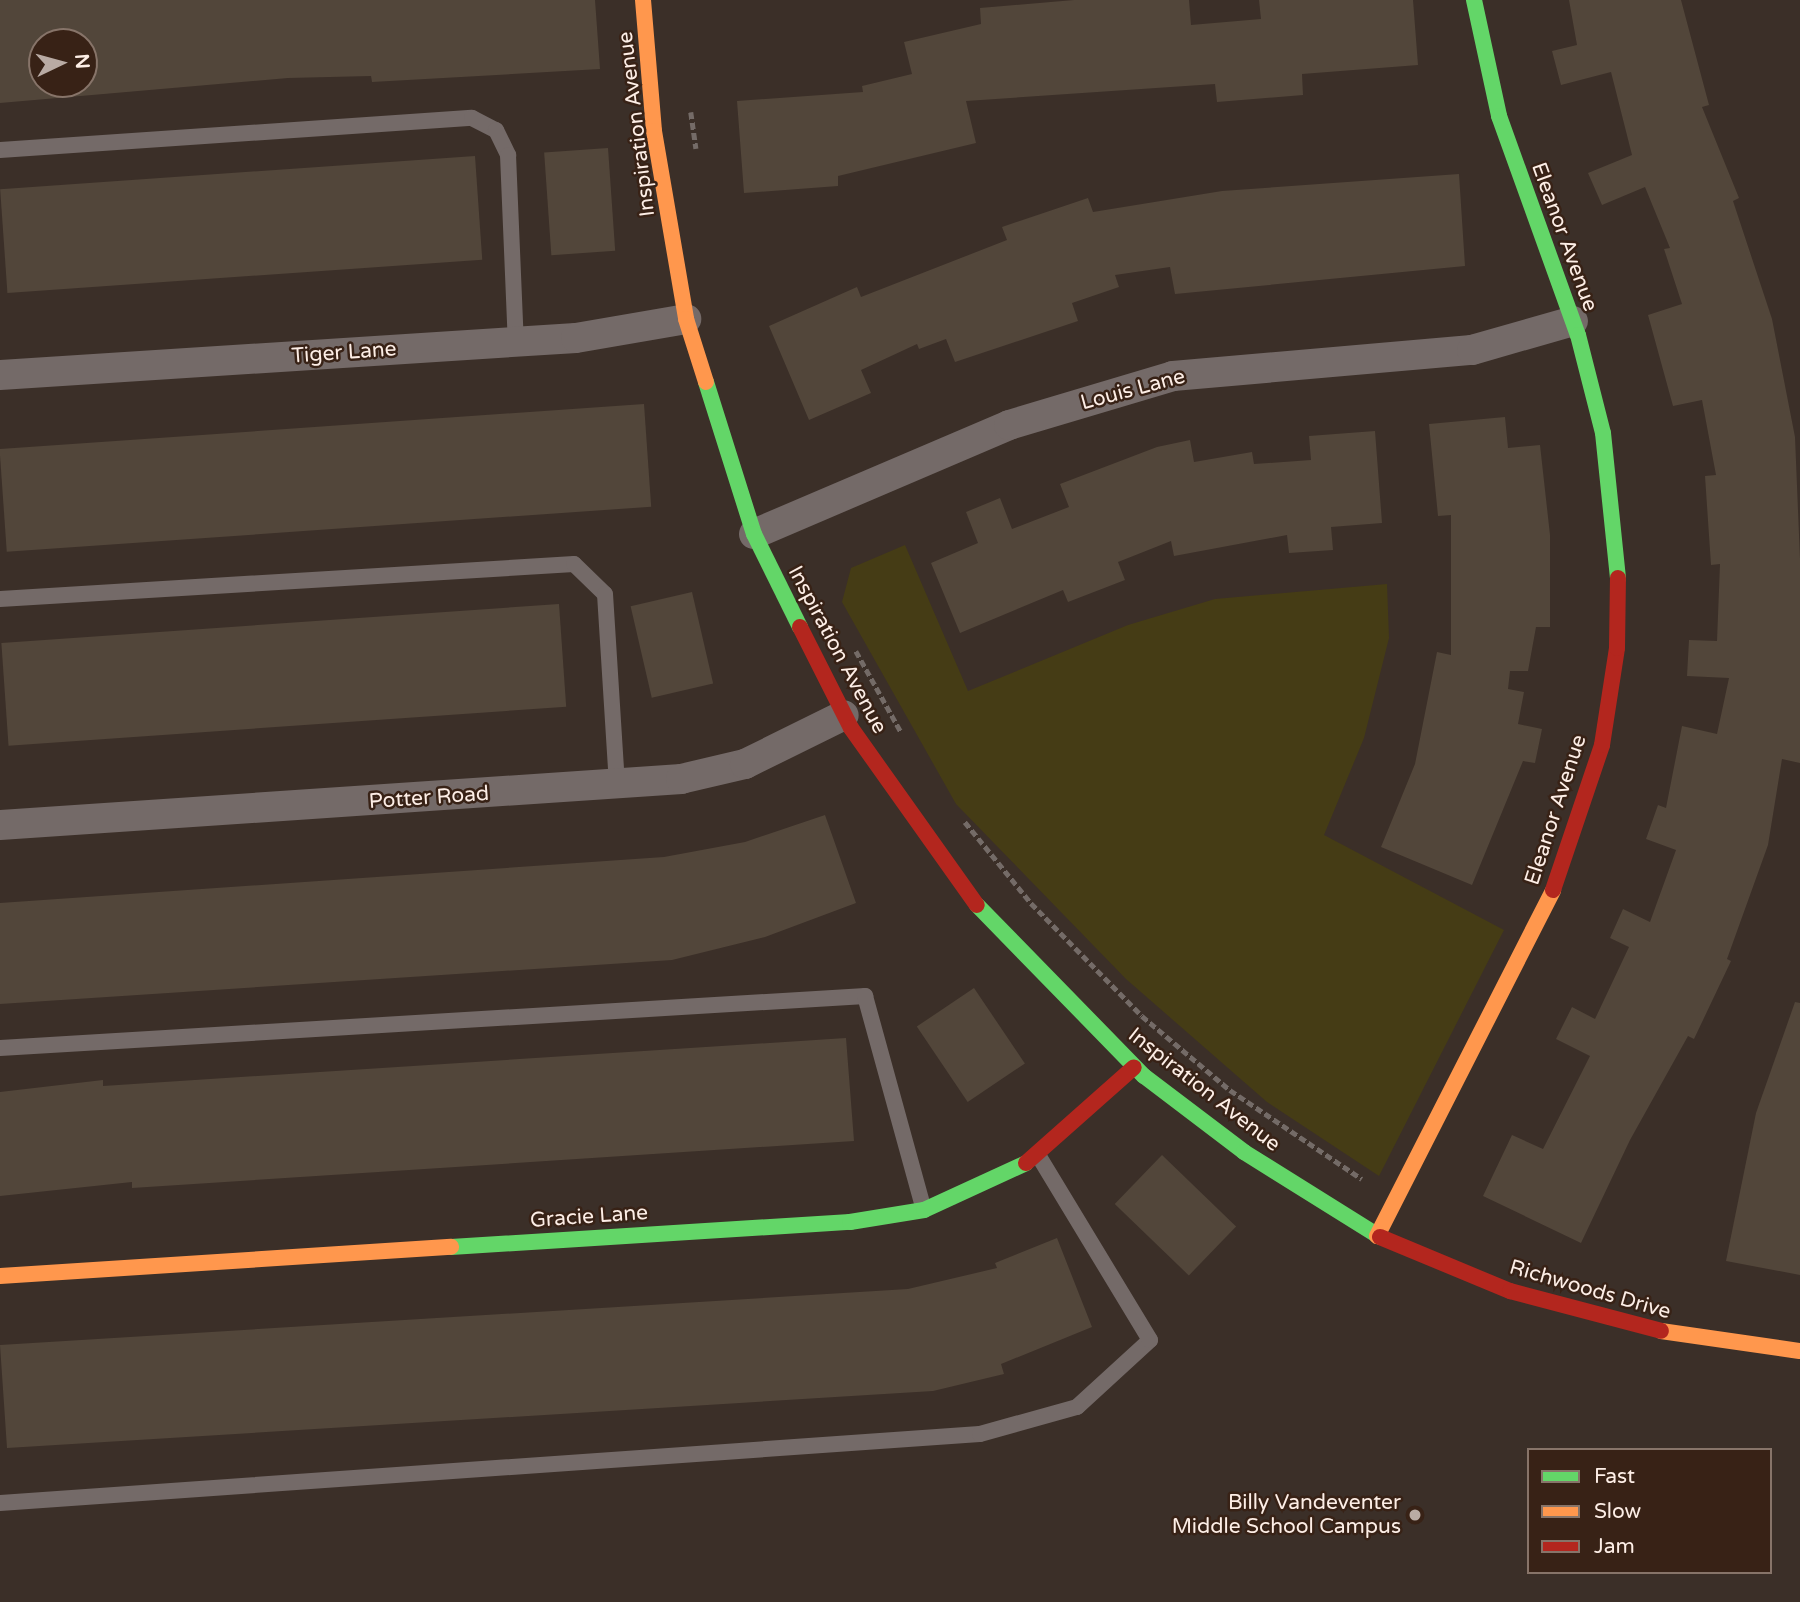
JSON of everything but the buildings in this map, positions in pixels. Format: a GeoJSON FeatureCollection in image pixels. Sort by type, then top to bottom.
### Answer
{"type":"FeatureCollection","features":[{"type":"Feature","properties":{"kind":"street","name":"Inspiration Avenue"},"geometry":{"type":"LineString","coordinates":[[643,0],[654,131],[686,319],[754,534],[844,715],[979,908],[1133,1067],[1244,1152],[1377,1236]]}},
{"type":"Feature","properties":{"kind":"street","name":"Eleanor Avenue"},"geometry":{"type":"LineString","coordinates":[[1377,1236],[1550,900],[1602,745],[1617,648],[1618,538],[1603,433],[1573,321],[1499,116],[1474,0]]}},
{"type":"Feature","properties":{"kind":"street","name":"Tiger Lane"},"geometry":{"type":"LineString","coordinates":[[0,375],[516,342],[686,319]]}},
{"type":"Feature","properties":{"kind":"street","name":"Louis Lane"},"geometry":{"type":"LineString","coordinates":[[754,534],[1009,425],[1173,376],[1472,350],[1573,321]]}},
{"type":"Feature","properties":{"kind":"street","name":"Potter Road"},"geometry":{"type":"LineString","coordinates":[[0,825],[617,786],[745,764],[844,715]]}},
{"type":"Feature","properties":{"kind":"street","name":"Gracie Lane"},"geometry":{"type":"LineString","coordinates":[[0,1276],[850,1222],[924,1210],[1039,1157],[1133,1067]]}},
{"type":"Feature","properties":{"kind":"street","name":"Richwoods Drive"},"geometry":{"type":"LineString","coordinates":[[1377,1236],[1510,1291],[1629,1327],[1800,1351]]}},
{"type":"Feature","properties":{"kind":"lane"},"geometry":{"type":"LineString","coordinates":[[0,150],[472,118],[496,130],[508,155],[516,342]]}},
{"type":"Feature","properties":{"kind":"lane"},"geometry":{"type":"LineString","coordinates":[[0,599],[574,564],[605,594],[617,786]]}},
{"type":"Feature","properties":{"kind":"lane"},"geometry":{"type":"LineString","coordinates":[[0,1048],[865,996],[924,1210]]}},
{"type":"Feature","properties":{"kind":"lane"},"geometry":{"type":"LineString","coordinates":[[0,1503],[980,1434],[1077,1407],[1150,1340],[1039,1157]]}},
{"type":"Feature","properties":{"kind":"path"},"geometry":{"type":"LineString","coordinates":[[689,96],[699,165]]}},
{"type":"Feature","properties":{"kind":"path"},"geometry":{"type":"LineString","coordinates":[[848,636],[908,744]]}},
{"type":"Feature","properties":{"kind":"path"},"geometry":{"type":"LineString","coordinates":[[962,818],[1031,903],[1142,1016],[1230,1090],[1362,1179]]}},
{"type":"Feature","properties":{"kind":"shaded area"},"geometry":{"type":"Polygon","coordinates":[[[905,545],[968,691],[1128,625],[1215,599],[1387,584],[1389,638],[1364,738],[1324,835],[1504,930],[1379,1176],[1267,1102],[1126,979],[956,804],[842,602],[851,568],[905,545]]]}},
{"type":"Feature","properties":{"kind":"traffic: fast"},"geometry":{"type":"LineString","coordinates":[[1474,0],[1499,116],[1578,335],[1603,433],[1618,578]]}},
{"type":"Feature","properties":{"kind":"traffic: fast"},"geometry":{"type":"LineString","coordinates":[[706,382],[754,534],[800,627]]}},
{"type":"Feature","properties":{"kind":"traffic: fast"},"geometry":{"type":"LineString","coordinates":[[977,905],[1144,1076],[1244,1152],[1380,1237]]}},
{"type":"Feature","properties":{"kind":"traffic: fast"},"geometry":{"type":"LineString","coordinates":[[451,1247],[850,1222],[924,1210],[1026,1163]]}},
{"type":"Feature","properties":{"kind":"traffic: slow"},"geometry":{"type":"LineString","coordinates":[[643,0],[654,131],[686,319],[706,382]]}},
{"type":"Feature","properties":{"kind":"traffic: slow"},"geometry":{"type":"LineString","coordinates":[[1377,1236],[1553,890]]}},
{"type":"Feature","properties":{"kind":"traffic: slow"},"geometry":{"type":"LineString","coordinates":[[0,1276],[451,1247]]}},
{"type":"Feature","properties":{"kind":"traffic: slow"},"geometry":{"type":"LineString","coordinates":[[1661,1331],[1800,1351]]}},
{"type":"Feature","properties":{"kind":"traffic: jam"},"geometry":{"type":"LineString","coordinates":[[1553,890],[1602,745],[1617,648],[1618,578]]}},
{"type":"Feature","properties":{"kind":"traffic: jam"},"geometry":{"type":"LineString","coordinates":[[800,627],[851,728],[977,905]]}},
{"type":"Feature","properties":{"kind":"traffic: jam"},"geometry":{"type":"LineString","coordinates":[[1026,1163],[1134,1067]]}},
{"type":"Feature","properties":{"kind":"traffic: jam"},"geometry":{"type":"LineString","coordinates":[[1380,1237],[1510,1291],[1661,1331]]}},
{"type":"Feature","properties":{"kind":"place","name":"Billy Vandeventer Middle School Campus"},"geometry":{"type":"Point","coordinates":[1415,1515]}}]}
